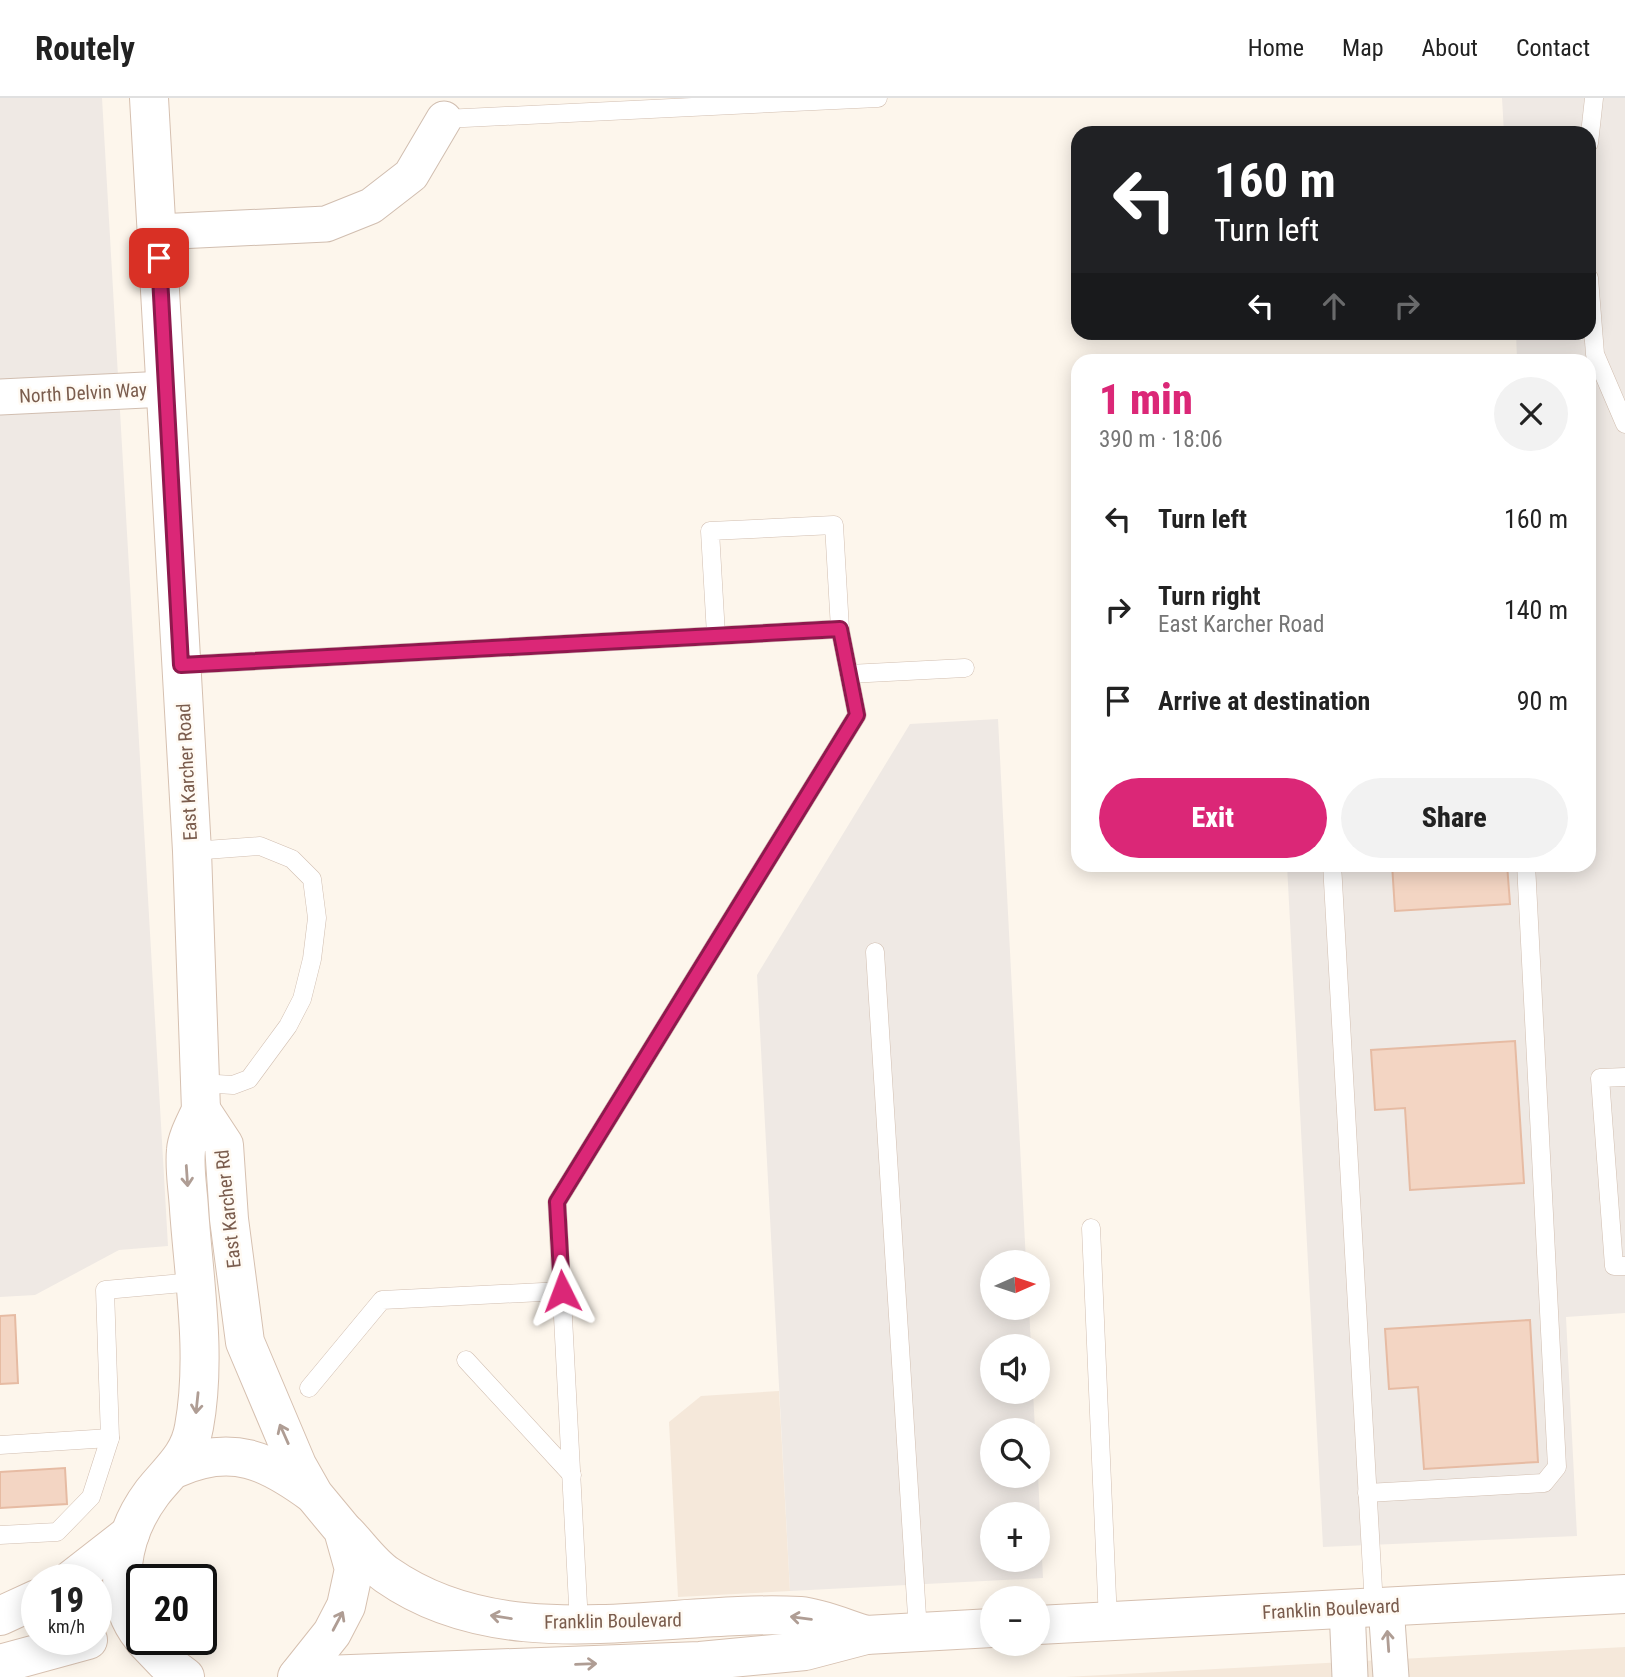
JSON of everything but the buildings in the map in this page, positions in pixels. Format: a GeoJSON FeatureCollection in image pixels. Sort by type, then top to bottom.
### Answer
{"type":"FeatureCollection","features":[{"type":"Feature","properties":{"kind":"main road","name":"East Karcher Road"},"geometry":{"type":"LineString","coordinates":[[149,98],[192,851],[200,1097]]}},
{"type":"Feature","properties":{"kind":"main road","name":"East Karcher Rd"},"geometry":{"type":"LineString","coordinates":[[126,1606],[122,1585],[130,1534],[154,1492],[177,1468],[194,1431],[199,1397],[199,1348],[186,1148],[200,1097]]}},
{"type":"Feature","properties":{"kind":"main road","name":"East Karcher Rd"},"geometry":{"type":"LineString","coordinates":[[200,1097],[224,1145],[229,1219],[245,1342],[297,1465],[314,1495],[343,1530],[354,1569],[346,1605],[332,1633],[297,1677]]}},
{"type":"Feature","properties":{"kind":"main road","name":"East Karcher Rd"},"geometry":{"type":"LineString","coordinates":[[177,1468],[195,1460],[233,1456],[262,1462],[314,1495]]}},
{"type":"Feature","properties":{"kind":"main road","name":"Franklin Boulevard"},"geometry":{"type":"LineString","coordinates":[[343,1530],[385,1574],[428,1599],[473,1613],[536,1623],[579,1624],[802,1616],[866,1635]]}},
{"type":"Feature","properties":{"kind":"main road"},"geometry":{"type":"LineString","coordinates":[[92,1564],[130,1534]]}},
{"type":"Feature","properties":{"kind":"main road","name":"Franklin Boulevard"},"geometry":{"type":"LineString","coordinates":[[1050,1624],[1625,1594]]}},
{"type":"Feature","properties":{"kind":"main road"},"geometry":{"type":"LineString","coordinates":[[0,1616],[21,1606]]}},
{"type":"Feature","properties":{"kind":"main road","name":"Franklin Boulevard"},"geometry":{"type":"LineString","coordinates":[[297,1677],[700,1661],[805,1651],[866,1635],[980,1629]]}},
{"type":"Feature","properties":{"kind":"main road"},"geometry":{"type":"LineString","coordinates":[[0,1664],[33,1655]]}},
{"type":"Feature","properties":{"kind":"main road","name":"East Karcher Rd"},"geometry":{"type":"LineString","coordinates":[[160,1655],[185,1677]]}},
{"type":"Feature","properties":{"kind":"street"},"geometry":{"type":"LineString","coordinates":[[157,232],[326,224],[371,206],[411,175],[444,118]]}},
{"type":"Feature","properties":{"kind":"street","name":"North Delvin Way"},"geometry":{"type":"LineString","coordinates":[[0,397],[166,389]]}},
{"type":"Feature","properties":{"kind":"street"},"geometry":{"type":"LineString","coordinates":[[1350,1677],[1369,1607]]}},
{"type":"Feature","properties":{"kind":"street"},"geometry":{"type":"LineString","coordinates":[[1369,1607],[1391,1677]]}},
{"type":"Feature","properties":{"kind":"lane"},"geometry":{"type":"LineString","coordinates":[[444,118],[877,98]]}},
{"type":"Feature","properties":{"kind":"lane"},"geometry":{"type":"LineString","coordinates":[[1591,126],[1594,98]]}},
{"type":"Feature","properties":{"kind":"lane"},"geometry":{"type":"LineString","coordinates":[[1596,356],[1625,424]]}},
{"type":"Feature","properties":{"kind":"lane"},"geometry":{"type":"LineString","coordinates":[[579,1624],[557,1202],[857,715],[840,629],[834,525],[710,531],[716,635]]}},
{"type":"Feature","properties":{"kind":"lane"},"geometry":{"type":"LineString","coordinates":[[181,665],[840,629]]}},
{"type":"Feature","properties":{"kind":"lane"},"geometry":{"type":"LineString","coordinates":[[849,674],[965,668]]}},
{"type":"Feature","properties":{"kind":"lane"},"geometry":{"type":"LineString","coordinates":[[192,851],[260,846],[292,859],[312,879],[317,918],[313,959],[302,999],[288,1026],[249,1079],[200,1097]]}},
{"type":"Feature","properties":{"kind":"lane"},"geometry":{"type":"LineString","coordinates":[[1332,872],[1367,1493],[1369,1607]]}},
{"type":"Feature","properties":{"kind":"lane"},"geometry":{"type":"LineString","coordinates":[[1367,1493],[1544,1483],[1557,1466],[1526,872]]}},
{"type":"Feature","properties":{"kind":"lane"},"geometry":{"type":"LineString","coordinates":[[875,952],[918,1632]]}},
{"type":"Feature","properties":{"kind":"lane"},"geometry":{"type":"LineString","coordinates":[[1625,1077],[1600,1078],[1614,1266],[1625,1266]]}},
{"type":"Feature","properties":{"kind":"lane"},"geometry":{"type":"LineString","coordinates":[[1091,1228],[1108,1621]]}},
{"type":"Feature","properties":{"kind":"lane"},"geometry":{"type":"LineString","coordinates":[[0,1535],[57,1532],[91,1497],[110,1438],[105,1290],[194,1282]]}},
{"type":"Feature","properties":{"kind":"lane"},"geometry":{"type":"LineString","coordinates":[[309,1388],[382,1300],[562,1291]]}},
{"type":"Feature","properties":{"kind":"lane"},"geometry":{"type":"LineString","coordinates":[[466,1360],[572,1475]]}},
{"type":"Feature","properties":{"kind":"lane"},"geometry":{"type":"LineString","coordinates":[[0,1445],[110,1438]]}},
{"type":"Feature","properties":{"kind":"shaded area"},"geometry":{"type":"Polygon","coordinates":[[[0,98],[102,98],[168,1246],[119,1250],[35,1295],[0,1297],[0,98]]]}},
{"type":"Feature","properties":{"kind":"shaded area"},"geometry":{"type":"Polygon","coordinates":[[[1502,98],[1625,98],[1625,1313],[1566,1317],[1577,1536],[1323,1547],[1287,872],[1596,872],[1596,354],[1517,354],[1516,340],[1596,340],[1596,126],[1504,126],[1502,98]]]}},
{"type":"Feature","properties":{"kind":"shaded area"},"geometry":{"type":"Polygon","coordinates":[[[998,719],[1025,1250],[980,1250],[980,1320],[1030,1320],[1030,1334],[980,1334],[980,1404],[1034,1404],[1034,1418],[980,1418],[980,1488],[1039,1488],[1039,1502],[980,1502],[980,1572],[1043,1572],[1043,1578],[790,1591],[757,975],[910,724],[998,719]]]}},
{"type":"Feature","properties":{"kind":"shaded area"},"geometry":{"type":"Polygon","coordinates":[[[779,1391],[790,1591],[678,1597],[669,1422],[701,1396],[779,1391]]]}},
{"type":"Feature","properties":{"kind":"shaded area"},"geometry":{"type":"Polygon","coordinates":[[[1625,1647],[1625,1677],[1065,1677],[1625,1647]]]}},
{"type":"Feature","properties":{"kind":"route"},"geometry":{"type":"LineString","coordinates":[[159,258],[181,665],[840,629],[857,715],[557,1202],[562,1291]]}}]}
